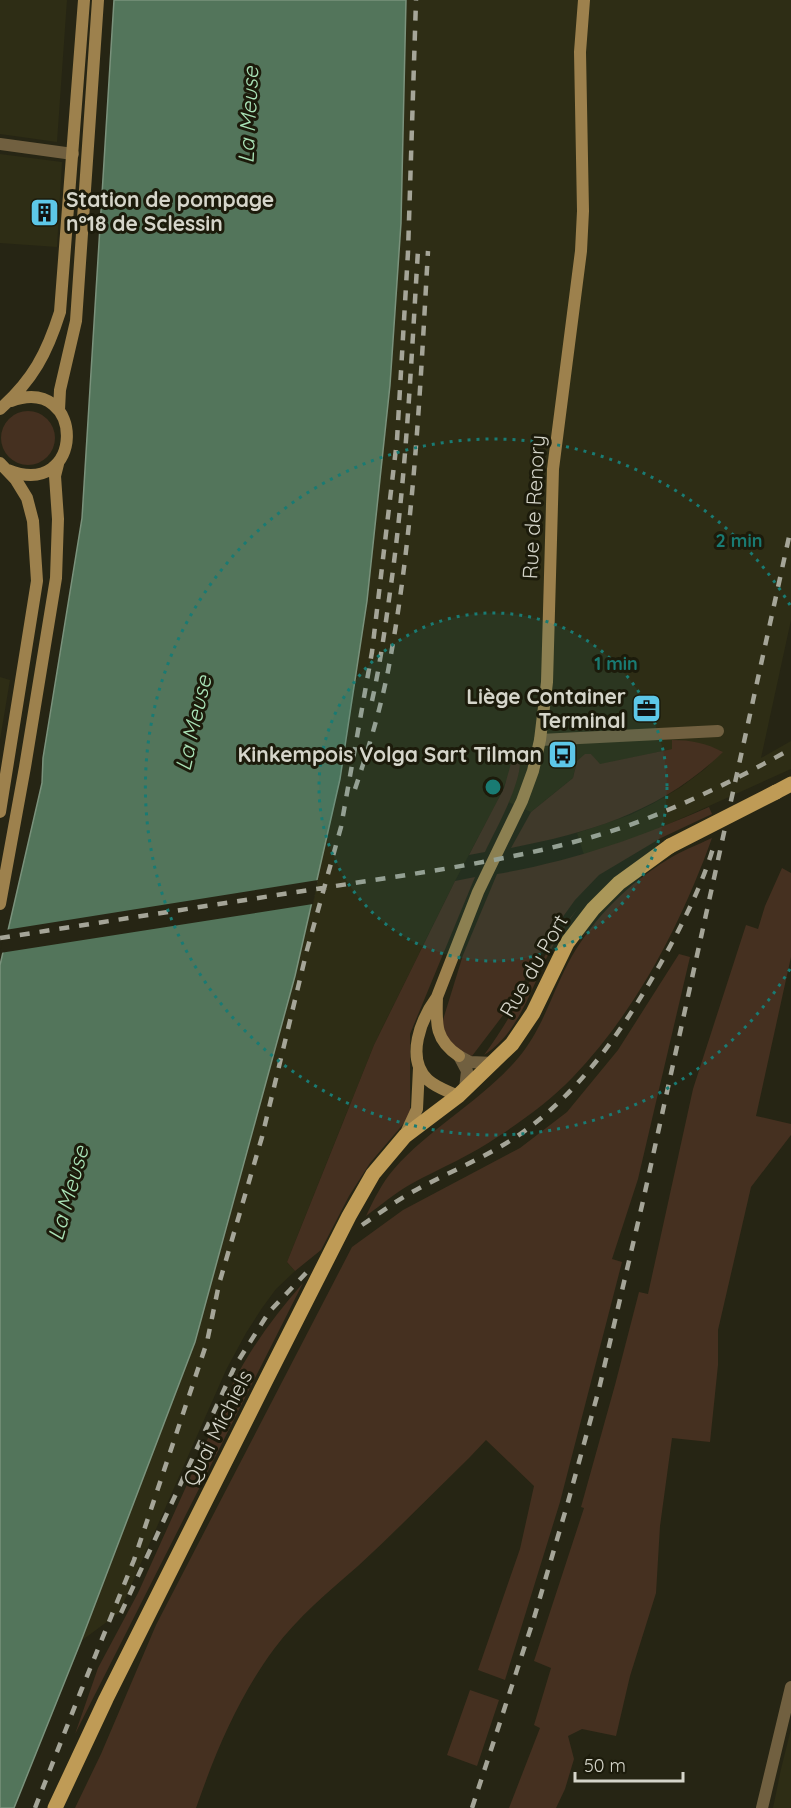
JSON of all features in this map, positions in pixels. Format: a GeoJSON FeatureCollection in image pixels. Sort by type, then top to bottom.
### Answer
{"type":"FeatureCollection","features":[{"type":"Feature","properties":{"kind":"main road"},"geometry":{"type":"LineString","coordinates":[[3,406],[28,381],[40,362],[60,312],[74,154],[84,0]]}},
{"type":"Feature","properties":{"kind":"main road"},"geometry":{"type":"LineString","coordinates":[[59,410],[60,390],[76,321],[98,0]]}},
{"type":"Feature","properties":{"kind":"main road","name":"Rue de Renory"},"geometry":{"type":"LineString","coordinates":[[405,1136],[417,1109],[416,1045],[418,1037],[429,1009],[437,997],[495,852],[522,801],[533,771],[540,740],[548,682],[553,469],[583,211],[579,52],[584,0]]}},
{"type":"Feature","properties":{"kind":"main road"},"geometry":{"type":"LineString","coordinates":[[0,904],[56,578],[58,529],[55,476],[58,464],[68,447],[68,428],[59,410],[44,399],[25,396],[3,406]]}},
{"type":"Feature","properties":{"kind":"main road"},"geometry":{"type":"LineString","coordinates":[[3,466],[23,476],[42,474],[58,464]]}},
{"type":"Feature","properties":{"kind":"main road"},"geometry":{"type":"LineString","coordinates":[[0,812],[37,581],[33,521],[27,498],[16,480],[3,466]]}},
{"type":"Feature","properties":{"kind":"main road","name":"Rue du Port"},"geometry":{"type":"LineString","coordinates":[[462,1092],[494,1063],[525,1027],[567,943],[619,882],[670,846],[791,784]]}},
{"type":"Feature","properties":{"kind":"main road","name":"Rue de Renory"},"geometry":{"type":"LineString","coordinates":[[437,997],[438,1030],[447,1047],[459,1056]]}},
{"type":"Feature","properties":{"kind":"main road"},"geometry":{"type":"LineString","coordinates":[[418,1068],[430,1082],[462,1092]]}},
{"type":"Feature","properties":{"kind":"main road","name":"Quai Michiels"},"geometry":{"type":"LineString","coordinates":[[55,1808],[134,1642],[349,1216],[373,1174],[405,1136],[462,1092]]}},
{"type":"Feature","properties":{"kind":"street"},"geometry":{"type":"LineString","coordinates":[[0,144],[74,154]]}},
{"type":"Feature","properties":{"kind":"street"},"geometry":{"type":"LineString","coordinates":[[540,740],[718,731]]}},
{"type":"Feature","properties":{"kind":"street"},"geometry":{"type":"LineString","coordinates":[[459,1056],[470,1062],[494,1063]]}},
{"type":"Feature","properties":{"kind":"street","name":"Rue de Renory"},"geometry":{"type":"LineString","coordinates":[[459,1056],[467,1071],[462,1092]]}},
{"type":"Feature","properties":{"kind":"street"},"geometry":{"type":"LineString","coordinates":[[762,1808],[791,1687]]}},
{"type":"Feature","properties":{"kind":"shaded area"},"geometry":{"type":"Polygon","coordinates":[[[0,0],[67,0],[57,142],[0,134],[0,0]]]}},
{"type":"Feature","properties":{"kind":"shaded area"},"geometry":{"type":"Polygon","coordinates":[[[406,0],[791,0],[791,620],[761,758],[791,741],[791,769],[649,833],[584,855],[577,833],[630,815],[654,803],[705,769],[722,751],[672,740],[672,749],[599,765],[591,754],[577,761],[573,778],[531,812],[508,802],[520,763],[519,751],[514,753],[510,772],[497,802],[374,1045],[287,1262],[295,1271],[276,1289],[262,1308],[226,1370],[119,1613],[81,1641],[195,1342],[340,779],[367,601],[390,385],[401,223],[406,0]]]}},
{"type":"Feature","properties":{"kind":"shaded area"},"geometry":{"type":"Polygon","coordinates":[[[0,154],[62,162],[57,247],[0,243],[0,154]]]}},
{"type":"Feature","properties":{"kind":"shaded area"},"geometry":{"type":"Polygon","coordinates":[[[28,411],[38,413],[47,419],[53,428],[55,438],[53,448],[47,457],[38,463],[28,465],[18,463],[9,457],[3,448],[1,438],[3,428],[9,419],[18,413],[28,411]]]}},
{"type":"Feature","properties":{"kind":"shaded area"},"geometry":{"type":"Polygon","coordinates":[[[0,677],[10,680],[0,740],[0,677]]]}},
{"type":"Feature","properties":{"kind":"shaded area"},"geometry":{"type":"Polygon","coordinates":[[[672,740],[711,746],[723,752],[676,790],[624,816],[570,835],[511,848],[531,812],[573,778],[577,761],[585,754],[591,754],[600,764],[672,749],[672,740]]]}},
{"type":"Feature","properties":{"kind":"shaded area"},"geometry":{"type":"Polygon","coordinates":[[[518,750],[519,772],[503,816],[485,852],[469,855],[504,788],[514,753],[518,750]]]}},
{"type":"Feature","properties":{"kind":"shaded area"},"geometry":{"type":"Polygon","coordinates":[[[709,807],[712,814],[661,838],[599,875],[575,900],[557,925],[507,1010],[472,1056],[449,1047],[442,1023],[463,955],[497,874],[525,869],[605,847],[657,829],[709,807]]]}},
{"type":"Feature","properties":{"kind":"shaded area"},"geometry":{"type":"Polygon","coordinates":[[[712,838],[686,902],[655,965],[617,1023],[573,1077],[547,1101],[509,1129],[478,1149],[405,1188],[366,1216],[375,1197],[394,1169],[424,1140],[489,1087],[519,1057],[542,1021],[572,956],[613,902],[653,869],[712,838]]]}},
{"type":"Feature","properties":{"kind":"shaded area"},"geometry":{"type":"Polygon","coordinates":[[[782,868],[791,873],[791,957],[756,1116],[791,1124],[791,1135],[751,1187],[718,1330],[718,1365],[710,1442],[672,1438],[660,1526],[656,1593],[630,1676],[616,1736],[582,1729],[568,1736],[574,1759],[565,1789],[556,1808],[509,1808],[540,1728],[534,1725],[551,1668],[534,1661],[584,1508],[581,1507],[639,1292],[648,1294],[693,1089],[746,925],[758,929],[765,906],[782,868]]]}},
{"type":"Feature","properties":{"kind":"shaded area"},"geometry":{"type":"Polygon","coordinates":[[[475,877],[410,1034],[410,1112],[405,1122],[370,1163],[349,1196],[321,1250],[295,1271],[287,1262],[374,1045],[455,881],[475,877]]]}},
{"type":"Feature","properties":{"kind":"shaded area"},"geometry":{"type":"Polygon","coordinates":[[[578,908],[551,949],[515,1023],[496,1046],[484,1055],[553,943],[578,908]]]}},
{"type":"Feature","properties":{"kind":"shaded area"},"geometry":{"type":"Polygon","coordinates":[[[679,954],[690,957],[638,1179],[612,1259],[622,1262],[560,1502],[505,1680],[478,1670],[520,1549],[534,1486],[486,1440],[283,1637],[249,1686],[229,1726],[196,1808],[75,1808],[101,1754],[156,1625],[352,1247],[403,1210],[520,1148],[567,1112],[618,1050],[679,954]]]}},
{"type":"Feature","properties":{"kind":"shaded area"},"geometry":{"type":"Polygon","coordinates":[[[303,1283],[75,1734],[98,1668],[138,1593],[232,1385],[264,1332],[303,1283]]]}},
{"type":"Feature","properties":{"kind":"shaded area"},"geometry":{"type":"Polygon","coordinates":[[[470,1690],[499,1700],[477,1766],[447,1755],[470,1690]]]}},
{"type":"Feature","properties":{"kind":"shaded area"},"geometry":{"type":"Polygon","coordinates":[[[791,1729],[791,1808],[773,1808],[781,1769],[791,1729]]]}},
{"type":"Feature","properties":{"kind":"water","name":"La Meuse"},"geometry":{"type":"Polygon","coordinates":[[[114,0],[406,0],[401,223],[390,385],[367,601],[340,779],[295,976],[195,1342],[81,1641],[14,1808],[0,1808],[0,965],[42,783],[43,758],[82,518],[114,0]]]}},
{"type":"Feature","properties":{"kind":"pier"},"geometry":{"type":"Polygon","coordinates":[[[318,880],[313,904],[0,953],[5,930],[318,880]]]}},
{"type":"Feature","properties":{"kind":"railway"},"geometry":{"type":"LineString","coordinates":[[79,1696],[134,1560],[207,1342],[219,1284],[262,1137],[307,950],[341,827],[372,652],[397,440],[408,252],[416,0]]}},
{"type":"Feature","properties":{"kind":"railway"},"geometry":{"type":"LineString","coordinates":[[372,701],[396,550],[418,250]]}},
{"type":"Feature","properties":{"kind":"railway"},"geometry":{"type":"LineString","coordinates":[[355,789],[385,686],[397,619],[415,462],[428,251]]}},
{"type":"Feature","properties":{"kind":"railway"},"geometry":{"type":"LineString","coordinates":[[472,1808],[534,1618],[599,1389],[643,1201],[791,528]]}},
{"type":"Feature","properties":{"kind":"railway"},"geometry":{"type":"LineString","coordinates":[[0,938],[432,871],[553,847],[624,827],[689,801],[791,749]]}},
{"type":"Feature","properties":{"kind":"railway"},"geometry":{"type":"LineString","coordinates":[[362,1225],[395,1202],[492,1152],[516,1137],[559,1102],[578,1082],[613,1039],[658,968],[689,908],[714,845]]}},
{"type":"Feature","properties":{"kind":"railway"},"geometry":{"type":"LineString","coordinates":[[121,1613],[235,1366],[269,1312],[306,1273]]}},
{"type":"Feature","properties":{"kind":"railway"},"geometry":{"type":"LineString","coordinates":[[35,1808],[82,1688]]}},
{"type":"Feature","properties":{"kind":"place","name":"Station de pompage n°18 de Sclessin"},"geometry":{"type":"Point","coordinates":[45,212]}},
{"type":"Feature","properties":{"kind":"place","name":"Liège Container Terminal"},"geometry":{"type":"Point","coordinates":[647,709]}},
{"type":"Feature","properties":{"kind":"place","name":"Kinkempois Volga Sart Tilman"},"geometry":{"type":"Point","coordinates":[563,755]}}]}
